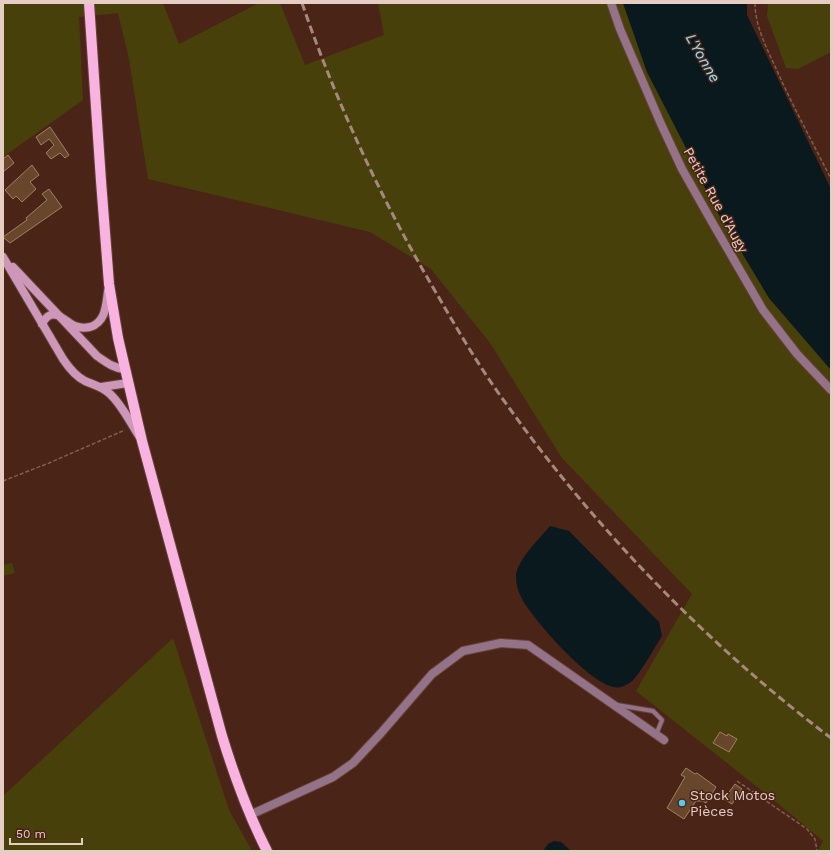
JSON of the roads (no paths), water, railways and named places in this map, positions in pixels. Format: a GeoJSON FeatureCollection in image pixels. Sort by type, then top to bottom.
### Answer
{"type":"FeatureCollection","features":[{"type":"Feature","properties":{"kind":"main road"},"geometry":{"type":"LineString","coordinates":[[90,5],[100,181],[109,284],[124,369],[222,736],[234,775],[250,815],[267,851]]}},
{"type":"Feature","properties":{"kind":"main road"},"geometry":{"type":"LineString","coordinates":[[3,257],[97,356],[118,369],[124,369]]}},
{"type":"Feature","properties":{"kind":"main road"},"geometry":{"type":"LineString","coordinates":[[3,257],[70,369],[83,380],[101,387],[110,393],[118,402],[142,441]]}},
{"type":"Feature","properties":{"kind":"main road"},"geometry":{"type":"LineString","coordinates":[[42,324],[46,317],[50,315],[57,315],[74,326],[81,328],[96,325],[105,312],[109,284]]}},
{"type":"Feature","properties":{"kind":"main road"},"geometry":{"type":"LineString","coordinates":[[101,387],[128,384]]}},
{"type":"Feature","properties":{"kind":"street","name":"Petite Rue d'Augy"},"geometry":{"type":"LineString","coordinates":[[612,3],[620,29],[660,124],[682,169],[763,310],[797,354],[831,390]]}},
{"type":"Feature","properties":{"kind":"street"},"geometry":{"type":"LineString","coordinates":[[250,815],[333,777],[353,763],[432,674],[463,651],[501,643],[528,645],[664,740]]}},
{"type":"Feature","properties":{"kind":"lane"},"geometry":{"type":"LineString","coordinates":[[612,704],[653,711],[662,720],[656,735]]}},
{"type":"Feature","properties":{"kind":"water","name":"L'Yonne"},"geometry":{"type":"Polygon","coordinates":[[[623,3],[747,3],[747,15],[831,189],[831,370],[769,298],[713,205],[647,72],[623,3]]]}},
{"type":"Feature","properties":{"kind":"water"},"geometry":{"type":"Polygon","coordinates":[[[550,526],[569,531],[659,622],[662,636],[638,674],[632,681],[624,686],[610,686],[582,668],[552,637],[528,609],[518,591],[516,576],[520,563],[550,526]]]}},
{"type":"Feature","properties":{"kind":"water"},"geometry":{"type":"Polygon","coordinates":[[[554,841],[561,842],[571,851],[543,851],[548,844],[554,841]]]}},
{"type":"Feature","properties":{"kind":"railway"},"geometry":{"type":"LineString","coordinates":[[302,3],[330,79],[362,153],[418,261],[490,382],[544,455],[581,500],[658,586],[742,665],[786,703],[831,738]]}},
{"type":"Feature","properties":{"kind":"place","name":"Stock Motos Pièces"},"geometry":{"type":"Point","coordinates":[682,803]}}]}
